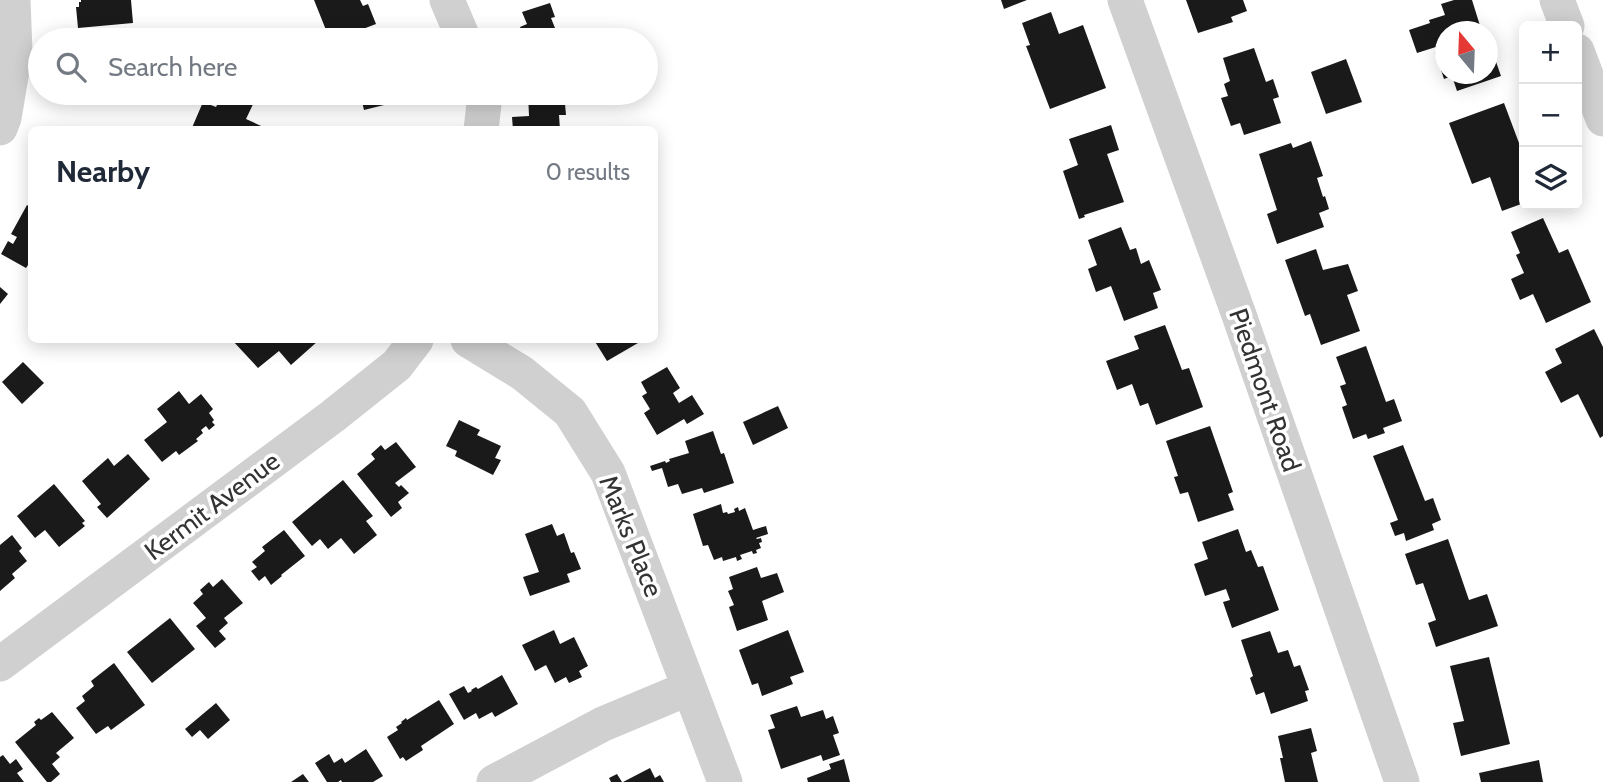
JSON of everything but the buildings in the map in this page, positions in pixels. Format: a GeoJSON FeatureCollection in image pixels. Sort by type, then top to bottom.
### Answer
{"type":"FeatureCollection","features":[{"type":"Feature","properties":{"kind":"street"},"geometry":{"type":"LineString","coordinates":[[12,125],[15,52],[13,0]]}},
{"type":"Feature","properties":{"kind":"street"},"geometry":{"type":"LineString","coordinates":[[447,0],[459,28]]}},
{"type":"Feature","properties":{"kind":"street","name":"Piedmont Road"},"geometry":{"type":"LineString","coordinates":[[1125,0],[1239,315],[1402,782]]}},
{"type":"Feature","properties":{"kind":"street"},"geometry":{"type":"LineString","coordinates":[[1557,0],[1565,21]]}},
{"type":"Feature","properties":{"kind":"street"},"geometry":{"type":"LineString","coordinates":[[1582,62],[1599,99]]}},
{"type":"Feature","properties":{"kind":"street"},"geometry":{"type":"LineString","coordinates":[[481,126],[484,105]]}},
{"type":"Feature","properties":{"kind":"street","name":"Kermit Avenue"},"geometry":{"type":"LineString","coordinates":[[0,664],[343,407],[397,365],[414,343]]}},
{"type":"Feature","properties":{"kind":"street","name":"Marks Place"},"geometry":{"type":"LineString","coordinates":[[472,343],[522,373],[570,412],[608,473],[725,782]]}},
{"type":"Feature","properties":{"kind":"street"},"geometry":{"type":"LineString","coordinates":[[494,782],[603,724],[690,688]]}}]}
